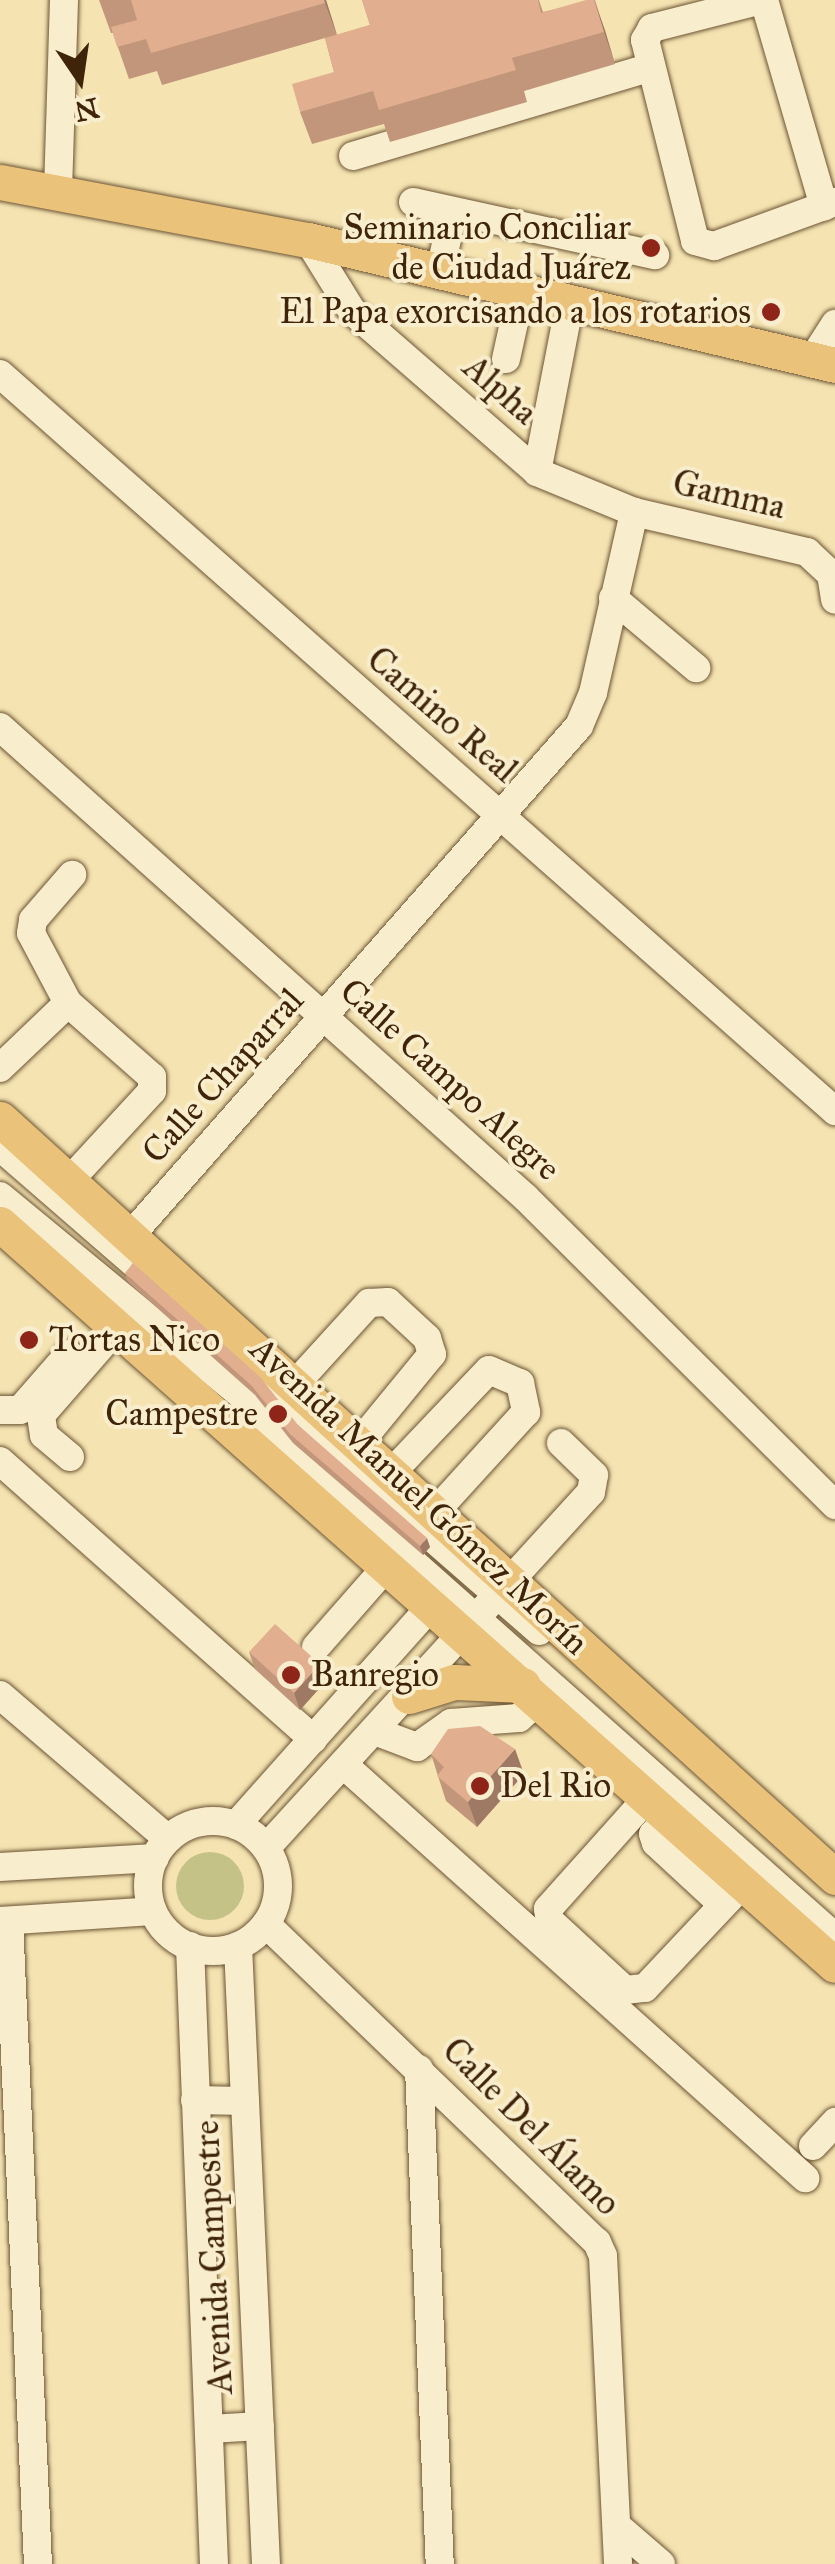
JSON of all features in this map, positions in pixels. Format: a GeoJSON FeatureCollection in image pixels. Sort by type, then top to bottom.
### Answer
{"type":"FeatureCollection","features":[{"type":"Feature","properties":{"kind":"main road"},"geometry":{"type":"LineString","coordinates":[[0,182],[308,240],[823,362]]}},
{"type":"Feature","properties":{"kind":"main road","name":"Avenida Manuel Gómez Morín"},"geometry":{"type":"LineString","coordinates":[[0,1119],[436,1510],[503,1586],[835,1877]]}},
{"type":"Feature","properties":{"kind":"main road","name":"Avenida Manuel Gómez Morín"},"geometry":{"type":"LineString","coordinates":[[0,1224],[432,1604],[470,1626],[530,1692],[658,1807],[733,1894],[835,1965]]}},
{"type":"Feature","properties":{"kind":"main road"},"geometry":{"type":"LineString","coordinates":[[409,1696],[454,1682],[530,1692]]}},
{"type":"Feature","properties":{"kind":"street"},"geometry":{"type":"LineString","coordinates":[[58,192],[64,0]]}},
{"type":"Feature","properties":{"kind":"street"},"geometry":{"type":"LineString","coordinates":[[763,0],[829,204],[714,246],[698,244],[644,48],[652,28],[763,0]]}},
{"type":"Feature","properties":{"kind":"street"},"geometry":{"type":"LineString","coordinates":[[353,156],[650,68]]}},
{"type":"Feature","properties":{"kind":"street"},"geometry":{"type":"LineString","coordinates":[[413,202],[654,255]]}},
{"type":"Feature","properties":{"kind":"street"},"geometry":{"type":"LineString","coordinates":[[440,272],[453,212]]}},
{"type":"Feature","properties":{"kind":"street","name":"Alpha"},"geometry":{"type":"LineString","coordinates":[[308,240],[352,311],[537,472],[634,512]]}},
{"type":"Feature","properties":{"kind":"street"},"geometry":{"type":"LineString","coordinates":[[506,359],[522,291]]}},
{"type":"Feature","properties":{"kind":"street"},"geometry":{"type":"LineString","coordinates":[[537,472],[570,302]]}},
{"type":"Feature","properties":{"kind":"street"},"geometry":{"type":"LineString","coordinates":[[823,362],[835,324]]}},
{"type":"Feature","properties":{"kind":"street","name":"Camino Real"},"geometry":{"type":"LineString","coordinates":[[0,374],[835,1111]]}},
{"type":"Feature","properties":{"kind":"street","name":"Calle Chaparral"},"geometry":{"type":"LineString","coordinates":[[131,1235],[503,818],[584,716],[634,512]]}},
{"type":"Feature","properties":{"kind":"street","name":"Gamma"},"geometry":{"type":"LineString","coordinates":[[634,512],[808,552],[831,574],[835,600]]}},
{"type":"Feature","properties":{"kind":"street"},"geometry":{"type":"LineString","coordinates":[[614,598],[696,668]]}},
{"type":"Feature","properties":{"kind":"street","name":"Calle Campo Alegre"},"geometry":{"type":"LineString","coordinates":[[0,727],[526,1198],[835,1505]]}},
{"type":"Feature","properties":{"kind":"street"},"geometry":{"type":"LineString","coordinates":[[70,1180],[153,1082],[68,1003],[31,933],[34,920],[72,876]]}},
{"type":"Feature","properties":{"kind":"street"},"geometry":{"type":"LineString","coordinates":[[0,1068],[68,1003]]}},
{"type":"Feature","properties":{"kind":"street"},"geometry":{"type":"LineString","coordinates":[[0,1148],[262,1374],[328,1447],[503,1586],[835,1895]]}},
{"type":"Feature","properties":{"kind":"street"},"geometry":{"type":"LineString","coordinates":[[0,1196],[251,1403],[293,1456],[470,1626],[835,1937]]}},
{"type":"Feature","properties":{"kind":"street"},"geometry":{"type":"LineString","coordinates":[[297,1382],[370,1303],[388,1302],[427,1338],[432,1354],[360,1442]]}},
{"type":"Feature","properties":{"kind":"street"},"geometry":{"type":"LineString","coordinates":[[0,1410],[20,1410],[111,1322]]}},
{"type":"Feature","properties":{"kind":"street"},"geometry":{"type":"LineString","coordinates":[[70,1457],[44,1434],[42,1415],[111,1322]]}},
{"type":"Feature","properties":{"kind":"street"},"geometry":{"type":"LineString","coordinates":[[392,1471],[489,1370],[520,1383],[526,1412],[436,1510]]}},
{"type":"Feature","properties":{"kind":"street"},"geometry":{"type":"LineString","coordinates":[[266,1848],[409,1696],[595,1482],[560,1442]]}},
{"type":"Feature","properties":{"kind":"street"},"geometry":{"type":"LineString","coordinates":[[0,1462],[313,1739]]}},
{"type":"Feature","properties":{"kind":"street"},"geometry":{"type":"LineString","coordinates":[[316,1647],[388,1566]]}},
{"type":"Feature","properties":{"kind":"street"},"geometry":{"type":"LineString","coordinates":[[236,1824],[432,1604]]}},
{"type":"Feature","properties":{"kind":"street"},"geometry":{"type":"LineString","coordinates":[[376,1732],[417,1747],[451,1723],[482,1716],[519,1718],[530,1692]]}},
{"type":"Feature","properties":{"kind":"street"},"geometry":{"type":"LineString","coordinates":[[0,1695],[161,1848]]}},
{"type":"Feature","properties":{"kind":"street"},"geometry":{"type":"LineString","coordinates":[[345,1766],[805,2178]]}},
{"type":"Feature","properties":{"kind":"street"},"geometry":{"type":"LineString","coordinates":[[658,1807],[553,1897],[550,1920],[635,1993],[733,1894]]}},
{"type":"Feature","properties":{"kind":"street"},"geometry":{"type":"LineString","coordinates":[[0,1867],[161,1848],[200,1822],[236,1824],[266,1848],[279,1886],[266,1924],[238,1946],[190,1946],[154,1911],[149,1875],[161,1848]]}},
{"type":"Feature","properties":{"kind":"street"},"geometry":{"type":"LineString","coordinates":[[38,2564],[5,1921],[154,1911]]}},
{"type":"Feature","properties":{"kind":"street","name":"Calle Del Álamo"},"geometry":{"type":"LineString","coordinates":[[266,1924],[597,2242],[618,2564]]}},
{"type":"Feature","properties":{"kind":"street","name":"Avenida Campestre"},"geometry":{"type":"LineString","coordinates":[[190,1946],[214,2564]]}},
{"type":"Feature","properties":{"kind":"street","name":"Avenida Campestre"},"geometry":{"type":"LineString","coordinates":[[238,1946],[266,2564]]}},
{"type":"Feature","properties":{"kind":"street"},"geometry":{"type":"LineString","coordinates":[[419,2069],[440,2564]]}},
{"type":"Feature","properties":{"kind":"street"},"geometry":{"type":"LineString","coordinates":[[195,2100],[245,2101]]}},
{"type":"Feature","properties":{"kind":"street"},"geometry":{"type":"LineString","coordinates":[[813,2146],[835,2122]]}},
{"type":"Feature","properties":{"kind":"street"},"geometry":{"type":"LineString","coordinates":[[210,2429],[260,2426]]}},
{"type":"Feature","properties":{"kind":"street"},"geometry":{"type":"LineString","coordinates":[[617,2526],[661,2564]]}},
{"type":"Feature","properties":{"kind":"shaded area"},"geometry":{"type":"Polygon","coordinates":[[[210,1852],[234,1862],[244,1886],[234,1910],[210,1920],[186,1910],[176,1886],[186,1862],[210,1852]]]}},
{"type":"Feature","properties":{"kind":"building"},"geometry":{"type":"Polygon","coordinates":[[[131,0],[325,3],[151,53],[146,39],[117,47],[111,27],[137,20],[131,0]]]}},
{"type":"Feature","properties":{"kind":"building"},"geometry":{"type":"Polygon","coordinates":[[[362,0],[538,0],[541,13],[594,0],[604,32],[512,58],[516,70],[379,110],[373,91],[300,112],[292,84],[334,72],[325,38],[370,25],[362,0]]]}},
{"type":"Feature","properties":{"kind":"building","name":"Campestre"},"geometry":{"type":"Polygon","coordinates":[[[133,1263],[261,1378],[298,1425],[427,1538],[420,1546],[290,1434],[252,1386],[125,1273],[133,1263]]]}},
{"type":"Feature","properties":{"kind":"building"},"geometry":{"type":"Polygon","coordinates":[[[275,1624],[320,1664],[294,1693],[249,1652],[275,1624]]]}},
{"type":"Feature","properties":{"kind":"building"},"geometry":{"type":"Polygon","coordinates":[[[480,1726],[515,1749],[468,1802],[437,1776],[444,1767],[431,1754],[448,1729],[480,1726]]]}},
{"type":"Feature","properties":{"kind":"place","name":"Seminario Conciliar de Ciudad Juárez"},"geometry":{"type":"Point","coordinates":[651,248]}},
{"type":"Feature","properties":{"kind":"place","name":"El Papa exorcisando a los rotarios"},"geometry":{"type":"Point","coordinates":[771,312]}},
{"type":"Feature","properties":{"kind":"place","name":"Tortas Nico"},"geometry":{"type":"Point","coordinates":[29,1340]}},
{"type":"Feature","properties":{"kind":"place","name":"Campestre"},"geometry":{"type":"Point","coordinates":[278,1414]}},
{"type":"Feature","properties":{"kind":"place","name":"Banregio"},"geometry":{"type":"Point","coordinates":[291,1675]}},
{"type":"Feature","properties":{"kind":"place","name":"Del Rio"},"geometry":{"type":"Point","coordinates":[480,1786]}}]}
